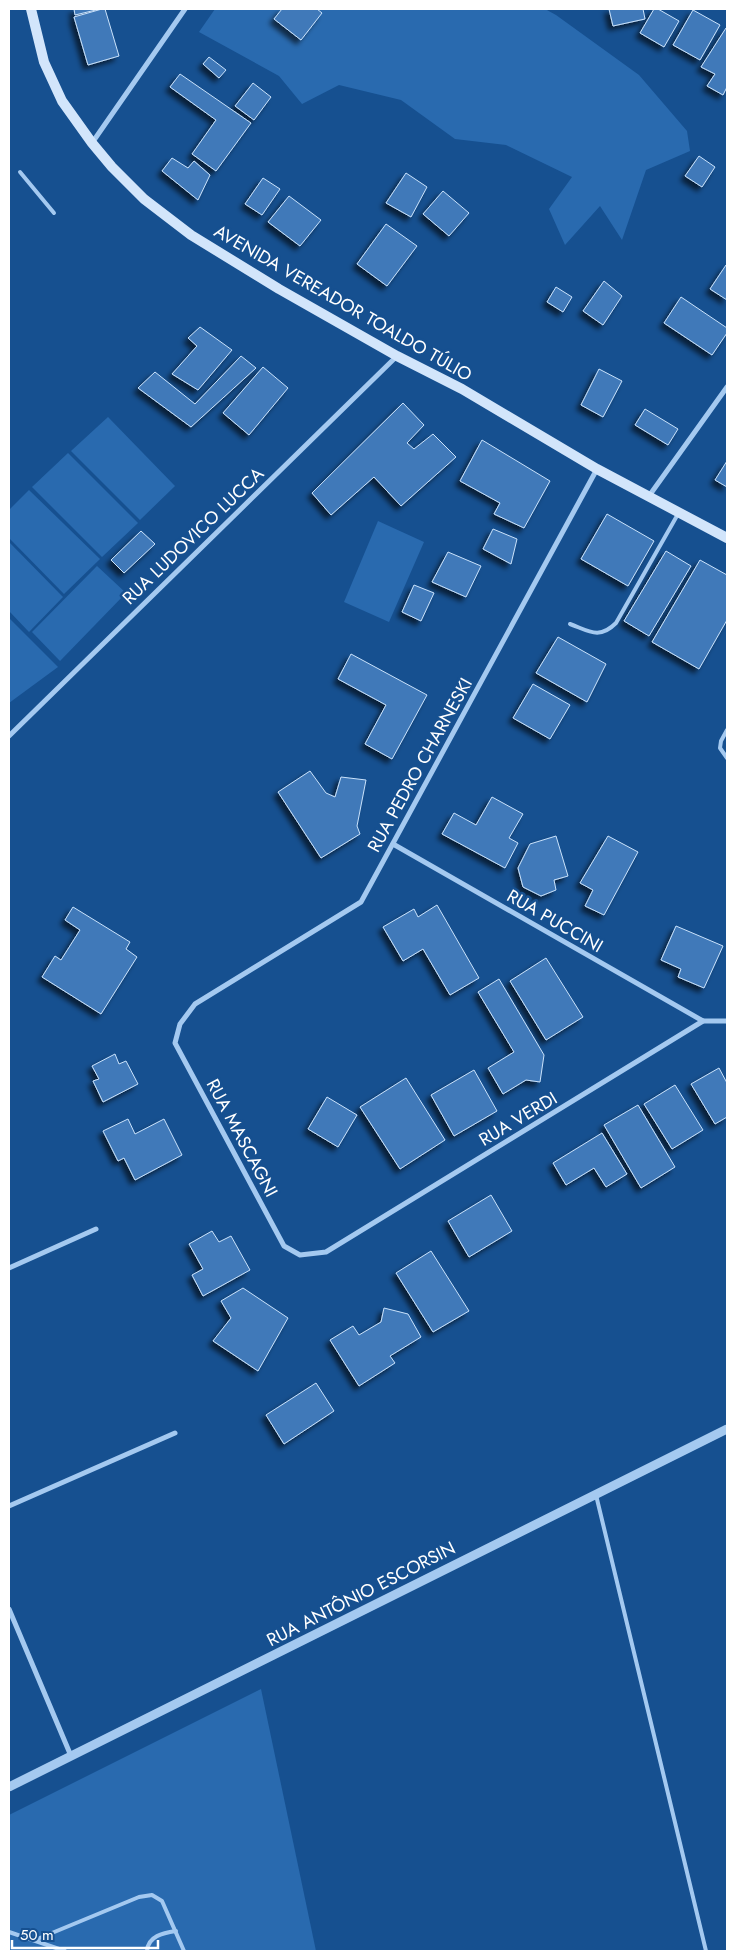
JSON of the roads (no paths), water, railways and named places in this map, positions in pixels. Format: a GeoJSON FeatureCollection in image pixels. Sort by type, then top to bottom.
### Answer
{"type":"FeatureCollection","features":[{"type":"Feature","properties":{"kind":"main road","name":"AVENIDA VEREADOR TOALDO TÚLIO"},"geometry":{"type":"LineString","coordinates":[[31,9],[44,62],[62,101],[112,167],[144,199],[191,235],[279,289],[397,356],[462,389],[597,469],[727,538]]}},
{"type":"Feature","properties":{"kind":"street"},"geometry":{"type":"LineString","coordinates":[[92,143],[185,9]]}},
{"type":"Feature","properties":{"kind":"street","name":"RUA LUDOVICO LUCCA"},"geometry":{"type":"LineString","coordinates":[[9,736],[397,356]]}},
{"type":"Feature","properties":{"kind":"street"},"geometry":{"type":"LineString","coordinates":[[648,497],[727,387]]}},
{"type":"Feature","properties":{"kind":"street","name":"RUA PEDRO CHARNESKI"},"geometry":{"type":"LineString","coordinates":[[195,1004],[361,902],[597,469]]}},
{"type":"Feature","properties":{"kind":"street","name":"RUA PUCCINI"},"geometry":{"type":"LineString","coordinates":[[393,844],[703,1021]]}},
{"type":"Feature","properties":{"kind":"street","name":"RUA MASCAGNI"},"geometry":{"type":"LineString","coordinates":[[195,1004],[180,1024],[175,1043],[284,1246],[300,1255],[326,1252]]}},
{"type":"Feature","properties":{"kind":"street"},"geometry":{"type":"LineString","coordinates":[[703,1021],[727,1021]]}},
{"type":"Feature","properties":{"kind":"street","name":"RUA VERDI"},"geometry":{"type":"LineString","coordinates":[[326,1252],[703,1021]]}},
{"type":"Feature","properties":{"kind":"street"},"geometry":{"type":"LineString","coordinates":[[9,1268],[96,1230]]}},
{"type":"Feature","properties":{"kind":"street","name":"RUA ANTÔNIO ESCORSIN"},"geometry":{"type":"LineString","coordinates":[[9,1787],[727,1429]]}},
{"type":"Feature","properties":{"kind":"street"},"geometry":{"type":"LineString","coordinates":[[9,1506],[175,1434]]}},
{"type":"Feature","properties":{"kind":"street"},"geometry":{"type":"LineString","coordinates":[[9,1610],[72,1757]]}},
{"type":"Feature","properties":{"kind":"lane"},"geometry":{"type":"LineString","coordinates":[[20,172],[54,213]]}},
{"type":"Feature","properties":{"kind":"lane"},"geometry":{"type":"LineString","coordinates":[[570,624],[597,634],[608,631],[616,623],[679,513]]}},
{"type":"Feature","properties":{"kind":"lane"},"geometry":{"type":"LineString","coordinates":[[727,730],[720,748],[727,758]]}},
{"type":"Feature","properties":{"kind":"lane"},"geometry":{"type":"LineString","coordinates":[[596,1495],[706,1951]]}},
{"type":"Feature","properties":{"kind":"lane"},"geometry":{"type":"LineString","coordinates":[[35,1940],[139,1897],[152,1895],[162,1901],[184,1951]]}},
{"type":"Feature","properties":{"kind":"lane"},"geometry":{"type":"LineString","coordinates":[[148,1951],[148,1946],[154,1937],[176,1931]]}},
{"type":"Feature","properties":{"kind":"lane"},"geometry":{"type":"LineString","coordinates":[[9,1932],[65,1951]]}}]}
